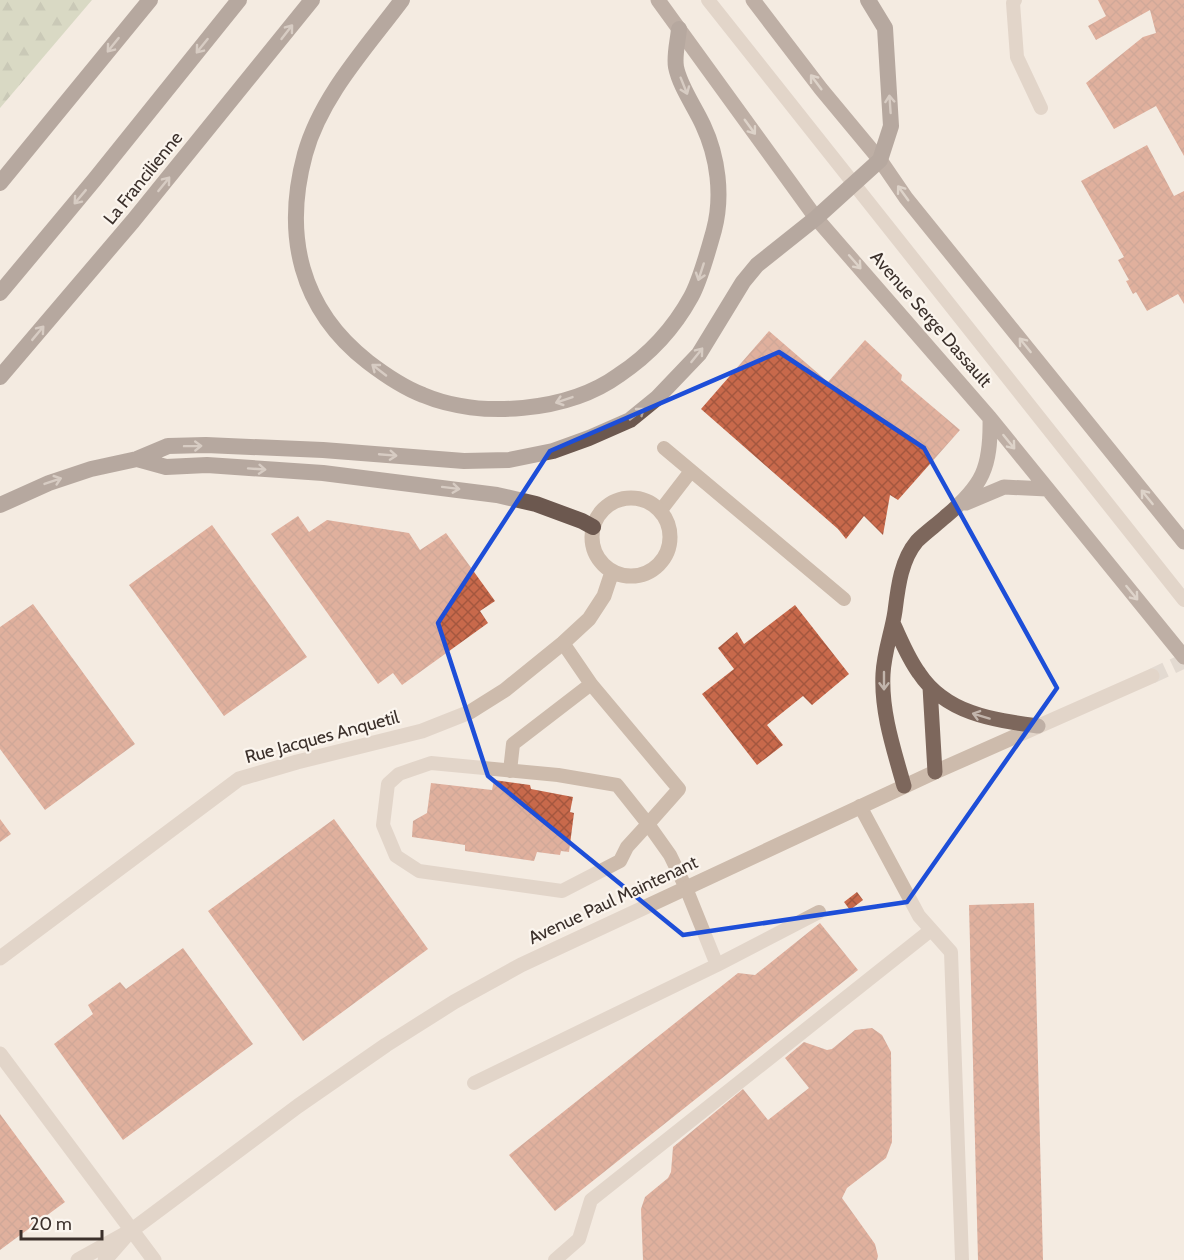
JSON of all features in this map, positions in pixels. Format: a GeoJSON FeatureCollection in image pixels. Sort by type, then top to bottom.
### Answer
{"type":"FeatureCollection","features":[{"type":"Feature","properties":{"kind":"highway"},"geometry":{"type":"LineString","coordinates":[[0,183],[150,0]]}},
{"type":"Feature","properties":{"kind":"highway","name":"La Francilienne"},"geometry":{"type":"LineString","coordinates":[[0,293],[103,170],[239,0]]}},
{"type":"Feature","properties":{"kind":"highway","name":"La Francilienne"},"geometry":{"type":"LineString","coordinates":[[0,377],[133,221],[312,0]]}},
{"type":"Feature","properties":{"kind":"highway"},"geometry":{"type":"LineString","coordinates":[[402,0],[346,74],[322,112],[306,153],[297,196],[297,243],[308,287],[327,321],[357,353],[390,379],[424,396],[464,407],[509,410],[549,405],[584,393],[617,377],[644,356],[671,328],[693,294],[714,229],[719,199],[718,175],[704,127],[676,66],[679,29]]}},
{"type":"Feature","properties":{"kind":"highway"},"geometry":{"type":"LineString","coordinates":[[0,505],[48,483],[91,469],[137,459],[168,446],[323,450],[464,461],[509,460],[553,451],[630,420],[657,398],[699,354],[742,282],[757,265],[816,218],[880,160],[891,126],[885,28],[868,0]]}},
{"type":"Feature","properties":{"kind":"highway"},"geometry":{"type":"LineString","coordinates":[[137,459],[166,467],[207,465],[323,473],[478,492],[536,504],[582,520],[593,527]]}},
{"type":"Feature","properties":{"kind":"main road","name":"Avenue Serge Dassault"},"geometry":{"type":"LineString","coordinates":[[658,0],[816,218],[990,418],[1184,657]]}},
{"type":"Feature","properties":{"kind":"main road"},"geometry":{"type":"LineString","coordinates":[[753,0],[821,89],[880,160],[906,198],[1184,542]]}},
{"type":"Feature","properties":{"kind":"main road"},"geometry":{"type":"LineString","coordinates":[[904,786],[884,703],[883,673],[898,589],[904,564],[917,542],[958,507],[977,487],[987,466],[990,418]]}},
{"type":"Feature","properties":{"kind":"main road"},"geometry":{"type":"LineString","coordinates":[[958,507],[1004,487],[1047,489]]}},
{"type":"Feature","properties":{"kind":"main road"},"geometry":{"type":"LineString","coordinates":[[893,623],[919,674],[930,687],[950,703],[990,719],[1038,726]]}},
{"type":"Feature","properties":{"kind":"main road"},"geometry":{"type":"LineString","coordinates":[[930,687],[935,772]]}},
{"type":"Feature","properties":{"kind":"street"},"geometry":{"type":"LineString","coordinates":[[630,498],[647,500],[661,510],[668,522],[671,535],[669,549],[663,561],[652,571],[639,576],[626,576],[612,572],[602,564],[591,540],[593,527],[600,512],[614,502],[630,498]]}},
{"type":"Feature","properties":{"kind":"street","name":"Rue Jacques Anquetil"},"geometry":{"type":"LineString","coordinates":[[0,958],[239,780],[297,762],[422,731],[470,712],[505,690],[563,644],[589,619],[604,596],[612,572]]}},
{"type":"Feature","properties":{"kind":"street","name":"Avenue Paul Maintenant"},"geometry":{"type":"LineString","coordinates":[[78,1260],[132,1230],[298,1106],[386,1045],[454,1002],[521,965],[904,786],[1152,676]]}},
{"type":"Feature","properties":{"kind":"street"},"geometry":{"type":"LineString","coordinates":[[0,1054],[154,1260]]}},
{"type":"Feature","properties":{"kind":"street","name":"Avenue Paul Maintenant"},"geometry":{"type":"LineString","coordinates":[[105,1260],[132,1230]]}},
{"type":"Feature","properties":{"kind":"lane"},"geometry":{"type":"LineString","coordinates":[[708,0],[1184,600]]}},
{"type":"Feature","properties":{"kind":"lane"},"geometry":{"type":"LineString","coordinates":[[1015,0],[1013,3],[1017,57],[1041,108]]}},
{"type":"Feature","properties":{"kind":"lane"},"geometry":{"type":"LineString","coordinates":[[664,448],[844,599]]}},
{"type":"Feature","properties":{"kind":"lane"},"geometry":{"type":"LineString","coordinates":[[661,510],[691,471]]}},
{"type":"Feature","properties":{"kind":"lane"},"geometry":{"type":"LineString","coordinates":[[563,644],[591,684],[679,789],[648,824],[627,847],[620,861],[562,891],[418,871],[396,856],[383,825],[388,784],[399,774],[431,763],[558,776],[617,785],[648,824],[670,855],[717,965]]}},
{"type":"Feature","properties":{"kind":"lane"},"geometry":{"type":"LineString","coordinates":[[510,771],[513,744],[591,684]]}},
{"type":"Feature","properties":{"kind":"lane"},"geometry":{"type":"LineString","coordinates":[[861,806],[919,916],[951,952],[962,1260]]}},
{"type":"Feature","properties":{"kind":"lane"},"geometry":{"type":"LineString","coordinates":[[474,1083],[717,965],[819,912]]}},
{"type":"Feature","properties":{"kind":"lane"},"geometry":{"type":"LineString","coordinates":[[555,1260],[579,1239],[591,1200],[931,930]]}},
{"type":"Feature","properties":{"kind":"highlighted area"},"geometry":{"type":"Polygon","coordinates":[[[779,352],[924,448],[1057,688],[907,902],[683,935],[488,776],[438,623],[550,451],[779,352]]]}},
{"type":"Feature","properties":{"kind":"green space"},"geometry":{"type":"Polygon","coordinates":[[[0,0],[92,0],[0,108],[0,0]]]}},
{"type":"Feature","properties":{"kind":"building"},"geometry":{"type":"Polygon","coordinates":[[[1098,0],[1184,0],[1184,156],[1156,106],[1114,129],[1086,83],[1143,37],[1156,33],[1150,10],[1096,40],[1088,26],[1106,16],[1098,0]]]}},
{"type":"Feature","properties":{"kind":"building"},"geometry":{"type":"Polygon","coordinates":[[[1147,145],[1174,196],[1184,191],[1184,304],[1178,294],[1147,311],[1136,292],[1133,294],[1126,281],[1129,280],[1118,260],[1124,257],[1081,181],[1147,145]]]}},
{"type":"Feature","properties":{"kind":"building"},"geometry":{"type":"Polygon","coordinates":[[[769,331],[828,382],[865,340],[902,375],[901,380],[960,430],[898,500],[890,495],[883,535],[864,516],[846,539],[838,529],[701,409],[769,331]]]}},
{"type":"Feature","properties":{"kind":"building"},"geometry":{"type":"Polygon","coordinates":[[[298,516],[309,532],[327,520],[409,533],[420,550],[446,533],[495,601],[480,611],[488,623],[402,685],[393,673],[378,684],[271,534],[298,516]]]}},
{"type":"Feature","properties":{"kind":"building"},"geometry":{"type":"Polygon","coordinates":[[[212,525],[307,657],[224,716],[129,585],[212,525]]]}},
{"type":"Feature","properties":{"kind":"building"},"geometry":{"type":"Polygon","coordinates":[[[33,604],[135,744],[45,810],[0,749],[0,627],[33,604]]]}},
{"type":"Feature","properties":{"kind":"building"},"geometry":{"type":"Polygon","coordinates":[[[795,605],[849,674],[812,705],[803,696],[767,725],[783,745],[757,765],[702,694],[734,669],[718,648],[737,632],[744,644],[795,605]]]}},
{"type":"Feature","properties":{"kind":"building"},"geometry":{"type":"Polygon","coordinates":[[[494,780],[530,785],[531,789],[573,797],[570,812],[574,813],[569,852],[561,851],[560,855],[537,852],[534,861],[465,851],[465,845],[412,837],[413,821],[427,813],[431,783],[492,790],[494,780]]]}},
{"type":"Feature","properties":{"kind":"building"},"geometry":{"type":"Polygon","coordinates":[[[0,819],[11,834],[0,842],[0,819]]]}},
{"type":"Feature","properties":{"kind":"building"},"geometry":{"type":"Polygon","coordinates":[[[334,819],[428,949],[303,1041],[208,911],[334,819]]]}},
{"type":"Feature","properties":{"kind":"building"},"geometry":{"type":"Polygon","coordinates":[[[857,892],[863,900],[850,910],[844,902],[857,892]]]}},
{"type":"Feature","properties":{"kind":"building"},"geometry":{"type":"Polygon","coordinates":[[[1034,903],[1043,1260],[978,1260],[969,905],[1034,903]]]}},
{"type":"Feature","properties":{"kind":"building"},"geometry":{"type":"Polygon","coordinates":[[[820,923],[858,970],[555,1211],[509,1155],[738,973],[755,975],[820,923]]]}},
{"type":"Feature","properties":{"kind":"building"},"geometry":{"type":"Polygon","coordinates":[[[183,948],[253,1044],[123,1140],[54,1044],[93,1014],[88,1005],[120,982],[126,989],[183,948]]]}},
{"type":"Feature","properties":{"kind":"building"},"geometry":{"type":"Polygon","coordinates":[[[872,1028],[882,1035],[891,1052],[892,1142],[886,1158],[847,1188],[842,1198],[875,1244],[877,1260],[643,1260],[641,1209],[645,1197],[668,1178],[671,1172],[673,1147],[743,1089],[768,1120],[809,1088],[785,1058],[804,1042],[827,1050],[832,1049],[855,1030],[872,1028]]]}},
{"type":"Feature","properties":{"kind":"building"},"geometry":{"type":"Polygon","coordinates":[[[0,1114],[65,1202],[0,1250],[0,1114]]]}},
{"type":"Feature","properties":{"kind":"tunnel"},"geometry":{"type":"LineString","coordinates":[[1152,676],[1184,661]]}}]}
